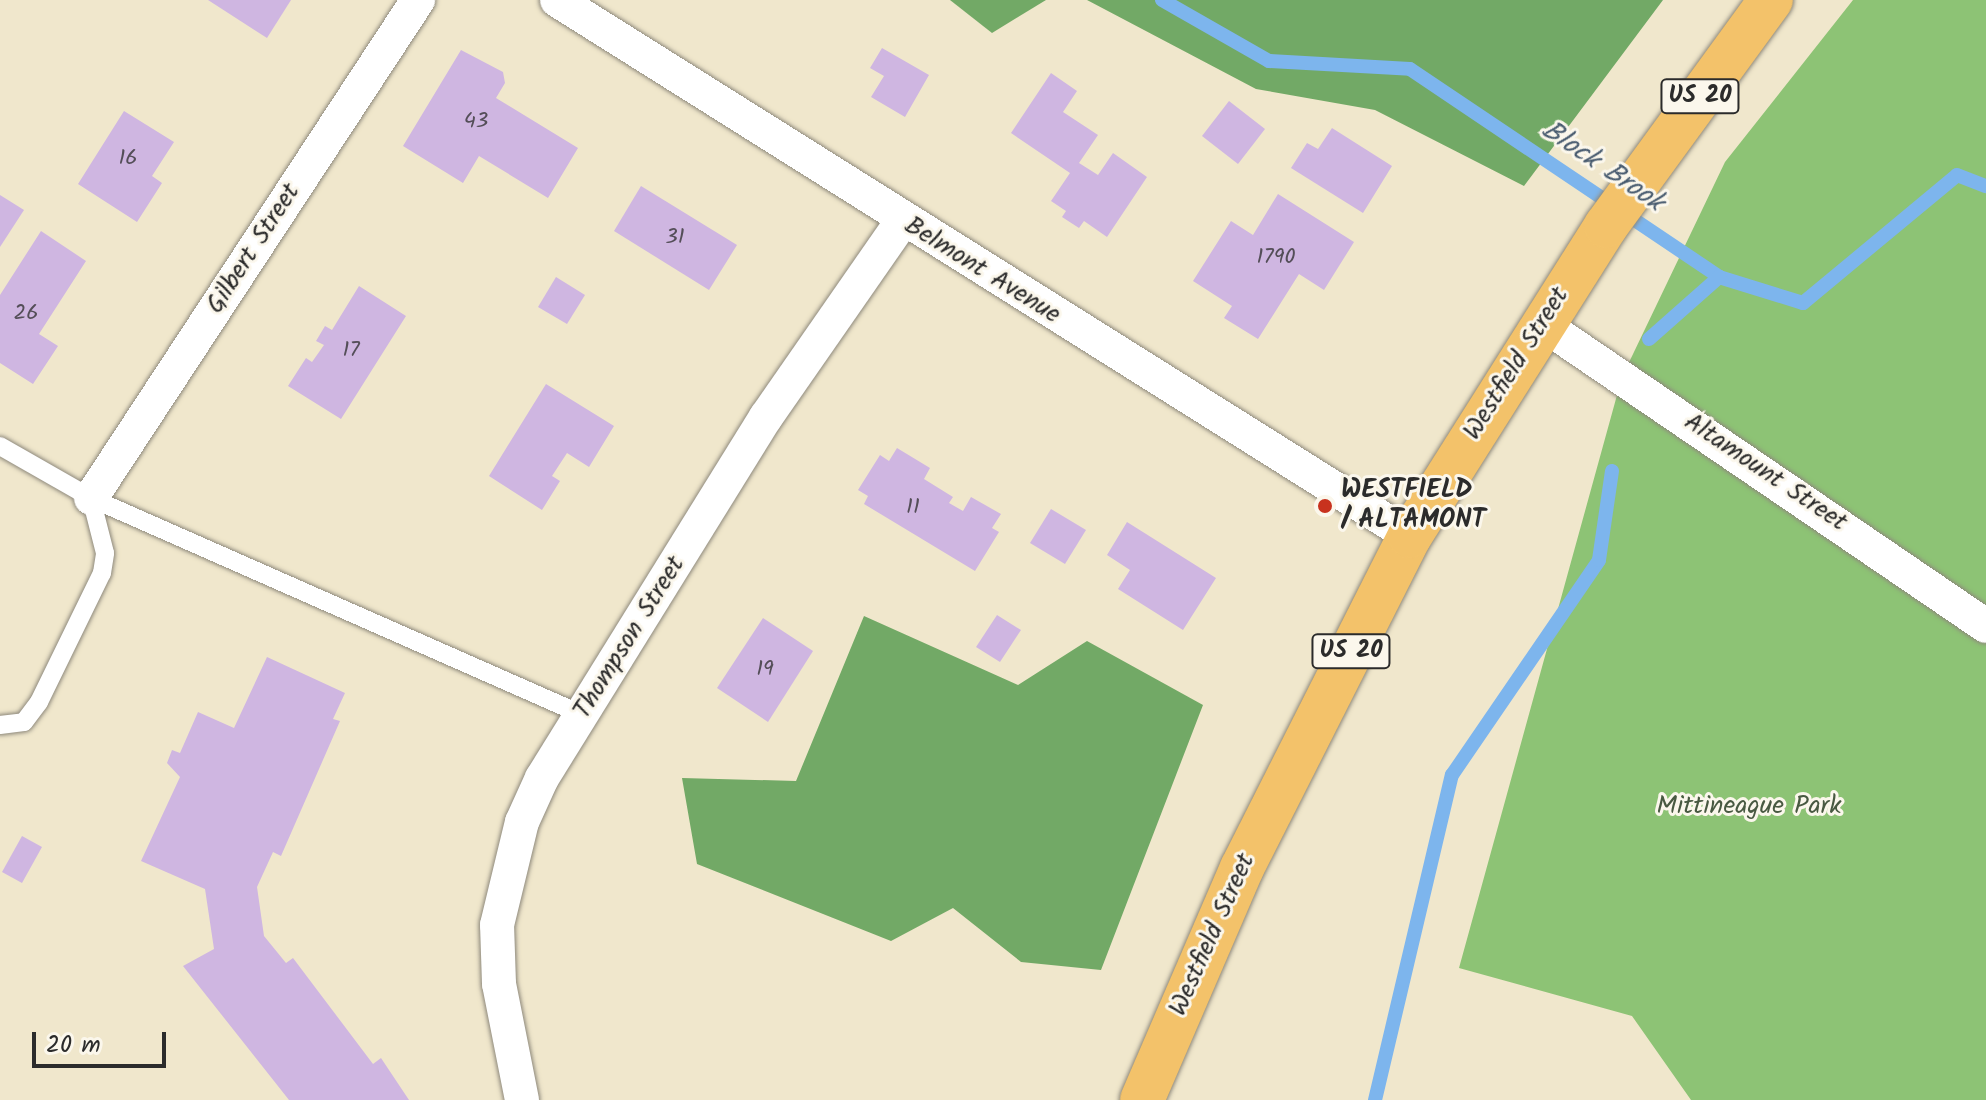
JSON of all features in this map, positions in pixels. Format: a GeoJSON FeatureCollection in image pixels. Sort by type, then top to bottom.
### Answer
{"type":"FeatureCollection","features":[{"type":"Feature","properties":{"kind":"main road","name":"Westfield Street"},"geometry":{"type":"LineString","coordinates":[[1142,1100],[1242,868],[1410,536],[1541,323],[1617,209],[1771,0]]}},
{"type":"Feature","properties":{"kind":"street","name":"Gilbert Street"},"geometry":{"type":"LineString","coordinates":[[91,498],[418,0]]}},
{"type":"Feature","properties":{"kind":"street","name":"Belmont Avenue"},"geometry":{"type":"LineString","coordinates":[[557,0],[902,221],[1410,536]]}},
{"type":"Feature","properties":{"kind":"street","name":"Thompson Street"},"geometry":{"type":"LineString","coordinates":[[522,1100],[499,984],[501,890],[532,800],[808,350],[902,221]]}},
{"type":"Feature","properties":{"kind":"street","name":"Altamount Street"},"geometry":{"type":"LineString","coordinates":[[1541,323],[1986,626]]}},
{"type":"Feature","properties":{"kind":"lane"},"geometry":{"type":"LineString","coordinates":[[0,446],[91,498],[583,715]]}},
{"type":"Feature","properties":{"kind":"lane"},"geometry":{"type":"LineString","coordinates":[[0,725],[24,722],[39,702],[102,573],[105,553],[91,498]]}},
{"type":"Feature","properties":{"kind":"green space"},"geometry":{"type":"Polygon","coordinates":[[[950,0],[1046,0],[992,33],[950,0]]]}},
{"type":"Feature","properties":{"kind":"green space"},"geometry":{"type":"Polygon","coordinates":[[[1087,0],[1663,0],[1524,186],[1375,110],[1256,89],[1087,0]]]}},
{"type":"Feature","properties":{"kind":"green space","name":"Mittineague Park"},"geometry":{"type":"Polygon","coordinates":[[[1853,0],[1986,0],[1986,1100],[1691,1100],[1632,1016],[1459,968],[1622,377],[1725,162],[1853,0]]]}},
{"type":"Feature","properties":{"kind":"green space"},"geometry":{"type":"Polygon","coordinates":[[[864,616],[1018,685],[1087,641],[1203,705],[1101,970],[1021,962],[953,908],[891,941],[697,864],[682,778],[796,781],[864,616]]]}},
{"type":"Feature","properties":{"kind":"building"},"geometry":{"type":"Polygon","coordinates":[[[208,0],[291,0],[267,38],[208,0]]]}},
{"type":"Feature","properties":{"kind":"building"},"geometry":{"type":"Polygon","coordinates":[[[882,48],[929,75],[905,117],[871,97],[884,76],[870,68],[882,48]]]}},
{"type":"Feature","properties":{"kind":"building"},"geometry":{"type":"Polygon","coordinates":[[[461,50],[503,72],[505,83],[496,98],[578,148],[548,198],[479,156],[463,183],[403,146],[461,50]]]}},
{"type":"Feature","properties":{"kind":"building"},"geometry":{"type":"Polygon","coordinates":[[[1051,73],[1077,91],[1063,112],[1098,135],[1079,163],[1098,175],[1113,153],[1147,177],[1107,237],[1084,221],[1079,228],[1062,217],[1066,211],[1051,201],[1070,173],[1011,133],[1051,73]]]}},
{"type":"Feature","properties":{"kind":"building"},"geometry":{"type":"Polygon","coordinates":[[[1229,101],[1265,129],[1238,164],[1202,136],[1229,101]]]}},
{"type":"Feature","properties":{"kind":"building"},"geometry":{"type":"Polygon","coordinates":[[[124,111],[174,142],[152,176],[162,183],[137,222],[78,184],[124,111]]]}},
{"type":"Feature","properties":{"kind":"building"},"geometry":{"type":"Polygon","coordinates":[[[1332,128],[1392,166],[1363,213],[1291,168],[1307,143],[1318,149],[1332,128]]]}},
{"type":"Feature","properties":{"kind":"building"},"geometry":{"type":"Polygon","coordinates":[[[641,186],[737,245],[709,290],[614,231],[641,186]]]}},
{"type":"Feature","properties":{"kind":"building"},"geometry":{"type":"Polygon","coordinates":[[[1278,194],[1354,242],[1324,290],[1299,274],[1258,339],[1224,318],[1232,306],[1193,281],[1231,221],[1253,235],[1278,194]]]}},
{"type":"Feature","properties":{"kind":"building"},"geometry":{"type":"Polygon","coordinates":[[[0,195],[24,210],[0,247],[0,195]]]}},
{"type":"Feature","properties":{"kind":"building"},"geometry":{"type":"Polygon","coordinates":[[[41,231],[86,261],[39,334],[58,346],[33,384],[0,363],[0,295],[41,231]]]}},
{"type":"Feature","properties":{"kind":"building"},"geometry":{"type":"Polygon","coordinates":[[[556,277],[585,295],[567,324],[538,307],[556,277]]]}},
{"type":"Feature","properties":{"kind":"building"},"geometry":{"type":"Polygon","coordinates":[[[359,286],[406,316],[341,419],[288,386],[306,358],[312,362],[324,345],[316,341],[325,326],[332,330],[359,286]]]}},
{"type":"Feature","properties":{"kind":"building"},"geometry":{"type":"Polygon","coordinates":[[[546,384],[614,426],[589,467],[567,453],[552,476],[560,481],[542,510],[489,476],[546,384]]]}},
{"type":"Feature","properties":{"kind":"building"},"geometry":{"type":"Polygon","coordinates":[[[897,448],[930,468],[924,479],[953,497],[949,503],[963,511],[971,497],[1001,514],[992,528],[999,532],[975,571],[864,504],[868,496],[858,490],[880,455],[889,461],[897,448]]]}},
{"type":"Feature","properties":{"kind":"building"},"geometry":{"type":"Polygon","coordinates":[[[1051,509],[1086,530],[1065,564],[1030,543],[1051,509]]]}},
{"type":"Feature","properties":{"kind":"building"},"geometry":{"type":"Polygon","coordinates":[[[1127,522],[1216,578],[1183,630],[1118,589],[1130,570],[1107,555],[1127,522]]]}},
{"type":"Feature","properties":{"kind":"building"},"geometry":{"type":"Polygon","coordinates":[[[997,615],[1021,630],[1000,662],[976,647],[997,615]]]}},
{"type":"Feature","properties":{"kind":"building"},"geometry":{"type":"Polygon","coordinates":[[[763,618],[813,651],[768,722],[717,688],[763,618]]]}},
{"type":"Feature","properties":{"kind":"building"},"geometry":{"type":"Polygon","coordinates":[[[267,657],[345,693],[333,719],[340,721],[281,856],[273,852],[257,887],[264,936],[286,963],[293,958],[373,1064],[381,1058],[409,1100],[289,1100],[183,966],[214,949],[205,889],[141,861],[180,777],[167,763],[172,750],[180,753],[198,712],[234,728],[267,657]]]}},
{"type":"Feature","properties":{"kind":"building"},"geometry":{"type":"Polygon","coordinates":[[[22,836],[42,847],[22,883],[2,872],[22,836]]]}},
{"type":"Feature","properties":{"kind":"waterway","name":"Block Brook"},"geometry":{"type":"LineString","coordinates":[[1162,0],[1269,61],[1410,69],[1719,277],[1803,303],[1957,175],[1986,186]]}},
{"type":"Feature","properties":{"kind":"waterway"},"geometry":{"type":"LineString","coordinates":[[1649,339],[1719,277]]}},
{"type":"Feature","properties":{"kind":"waterway"},"geometry":{"type":"LineString","coordinates":[[1375,1100],[1452,775],[1599,560],[1612,471]]}},
{"type":"Feature","properties":{"kind":"place","name":"WESTFIELD / ALTAMONT"},"geometry":{"type":"Point","coordinates":[1325,506]}}]}
